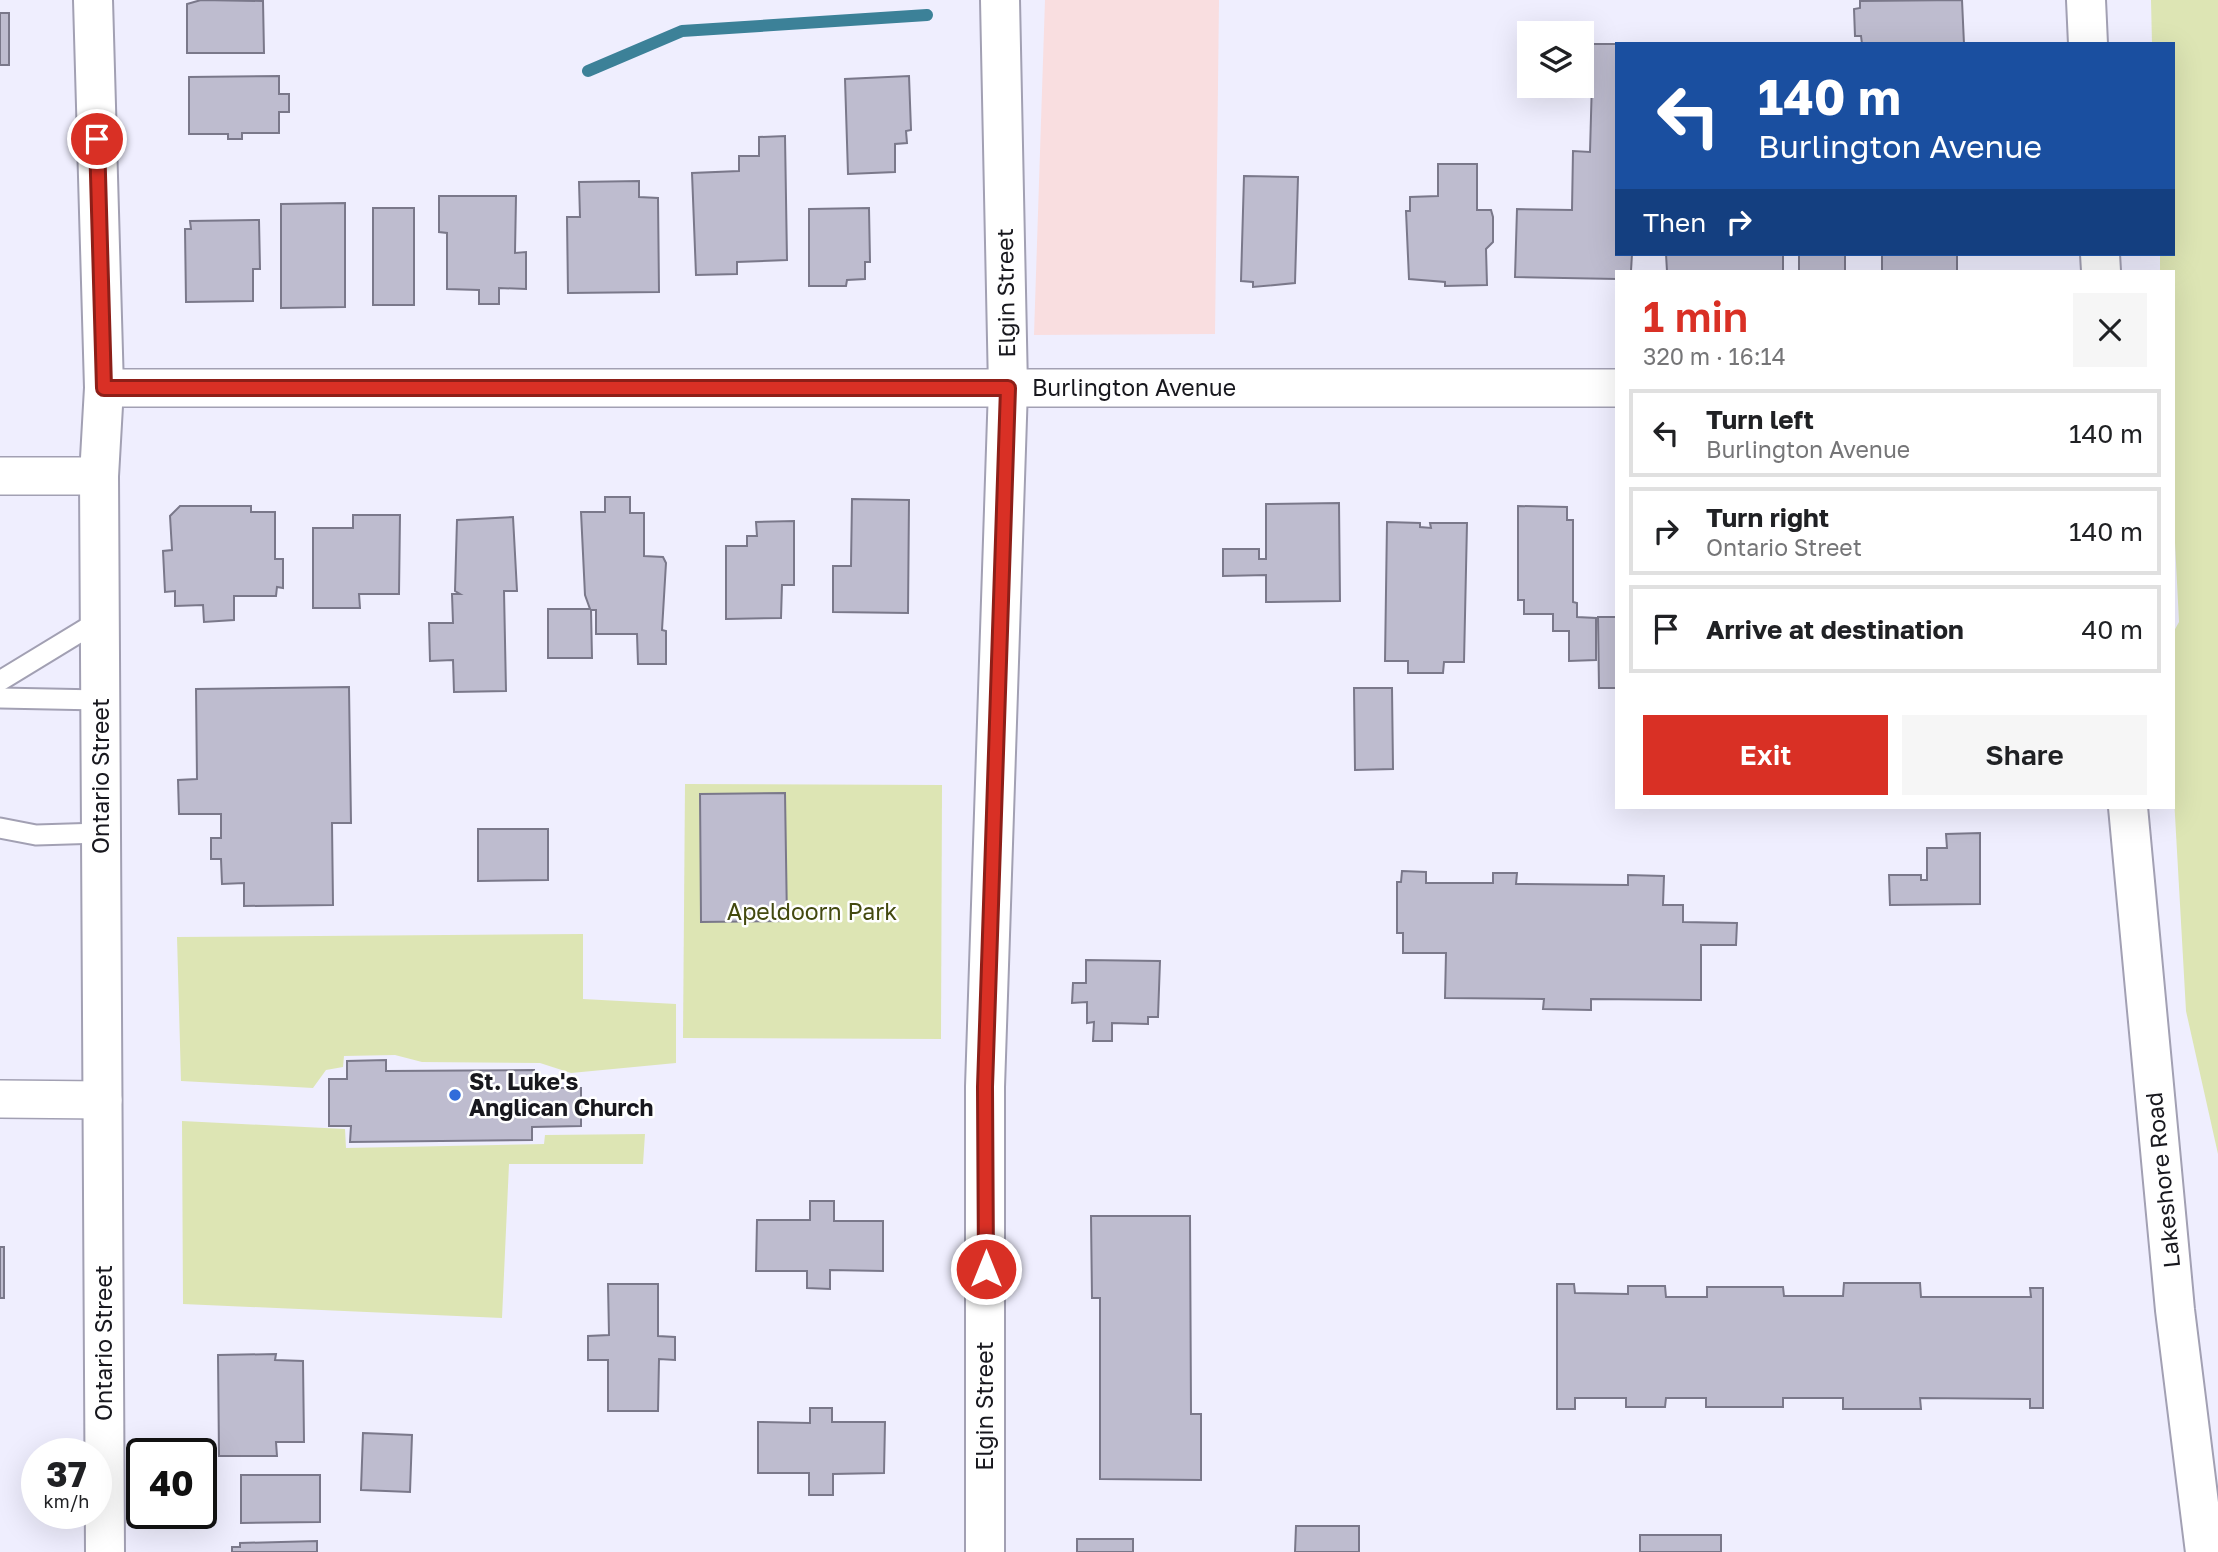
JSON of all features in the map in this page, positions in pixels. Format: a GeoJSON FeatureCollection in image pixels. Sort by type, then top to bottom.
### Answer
{"type":"FeatureCollection","features":[{"type":"Feature","properties":{"kind":"street","name":"Ontario Street"},"geometry":{"type":"LineString","coordinates":[[93,0],[104,388],[100,476],[100,700],[106,1552]]}},
{"type":"Feature","properties":{"kind":"street","name":"Elgin Street"},"geometry":{"type":"LineString","coordinates":[[985,1552],[985,1087],[1008,388],[1000,0]]}},
{"type":"Feature","properties":{"kind":"street"},"geometry":{"type":"LineString","coordinates":[[2086,0],[2088,42]]}},
{"type":"Feature","properties":{"kind":"street","name":"Burlington Avenue"},"geometry":{"type":"LineString","coordinates":[[104,388],[1615,388]]}},
{"type":"Feature","properties":{"kind":"street"},"geometry":{"type":"LineString","coordinates":[[0,476],[100,476]]}},
{"type":"Feature","properties":{"kind":"street","name":"Lakeshore Road"},"geometry":{"type":"LineString","coordinates":[[2128,809],[2137,927],[2175,1310],[2205,1552]]}},
{"type":"Feature","properties":{"kind":"street"},"geometry":{"type":"LineString","coordinates":[[0,1099],[103,1100]]}},
{"type":"Feature","properties":{"kind":"lane"},"geometry":{"type":"LineString","coordinates":[[0,681],[100,620]]}},
{"type":"Feature","properties":{"kind":"lane"},"geometry":{"type":"LineString","coordinates":[[0,698],[100,700]]}},
{"type":"Feature","properties":{"kind":"lane"},"geometry":{"type":"LineString","coordinates":[[0,828],[36,835],[101,833]]}},
{"type":"Feature","properties":{"kind":"shaded area"},"geometry":{"type":"Polygon","coordinates":[[[1045,0],[1219,0],[1215,334],[1034,335],[1045,0]]]}},
{"type":"Feature","properties":{"kind":"green space"},"geometry":{"type":"Polygon","coordinates":[[[2151,0],[2218,0],[2218,1154],[2186,1011],[2175,809],[2175,629],[2179,622],[2175,543],[2175,270],[2160,270],[2160,256],[2175,256],[2175,42],[2152,42],[2151,0]]]}},
{"type":"Feature","properties":{"kind":"green space","name":"Apeldoorn Park"},"geometry":{"type":"Polygon","coordinates":[[[685,784],[942,785],[941,1039],[683,1038],[685,784]]]}},
{"type":"Feature","properties":{"kind":"green space"},"geometry":{"type":"Polygon","coordinates":[[[583,934],[583,999],[676,1004],[676,1063],[571,1073],[540,1063],[422,1062],[395,1055],[344,1056],[343,1067],[326,1070],[313,1088],[181,1081],[177,937],[583,934]]]}},
{"type":"Feature","properties":{"kind":"green space"},"geometry":{"type":"Polygon","coordinates":[[[182,1121],[345,1129],[346,1148],[544,1144],[545,1135],[645,1134],[643,1164],[509,1164],[502,1318],[183,1304],[182,1121]]]}},
{"type":"Feature","properties":{"kind":"building"},"geometry":{"type":"Polygon","coordinates":[[[201,0],[263,1],[264,53],[187,53],[187,4],[201,0]]]}},
{"type":"Feature","properties":{"kind":"building"},"geometry":{"type":"Polygon","coordinates":[[[1962,0],[1964,42],[1862,42],[1861,36],[1855,36],[1854,9],[1860,8],[1860,1],[1962,0]]]}},
{"type":"Feature","properties":{"kind":"building"},"geometry":{"type":"Polygon","coordinates":[[[0,13],[9,13],[9,65],[0,65],[0,13]]]}},
{"type":"Feature","properties":{"kind":"building"},"geometry":{"type":"Polygon","coordinates":[[[1594,44],[1615,44],[1615,256],[1632,256],[1631,270],[1615,270],[1615,279],[1515,277],[1517,209],[1572,210],[1573,151],[1590,152],[1594,44]]]}},
{"type":"Feature","properties":{"kind":"building"},"geometry":{"type":"Polygon","coordinates":[[[279,76],[279,94],[289,94],[289,112],[279,112],[279,133],[242,133],[242,139],[228,139],[228,134],[189,134],[189,77],[279,76]]]}},
{"type":"Feature","properties":{"kind":"building"},"geometry":{"type":"Polygon","coordinates":[[[909,76],[911,130],[906,131],[907,143],[895,144],[895,172],[848,174],[845,79],[909,76]]]}},
{"type":"Feature","properties":{"kind":"building"},"geometry":{"type":"Polygon","coordinates":[[[785,136],[787,260],[737,262],[737,274],[696,275],[692,173],[739,171],[739,156],[759,156],[759,137],[785,136]]]}},
{"type":"Feature","properties":{"kind":"building"},"geometry":{"type":"Polygon","coordinates":[[[1438,164],[1477,164],[1477,210],[1491,210],[1493,217],[1493,242],[1486,249],[1487,285],[1445,286],[1445,282],[1409,279],[1406,211],[1410,211],[1410,197],[1438,196],[1438,164]]]}},
{"type":"Feature","properties":{"kind":"building"},"geometry":{"type":"Polygon","coordinates":[[[1244,176],[1298,177],[1295,283],[1253,287],[1253,282],[1241,281],[1244,176]]]}},
{"type":"Feature","properties":{"kind":"building"},"geometry":{"type":"Polygon","coordinates":[[[639,181],[639,197],[658,198],[659,292],[568,293],[567,217],[580,217],[579,182],[639,181]]]}},
{"type":"Feature","properties":{"kind":"building"},"geometry":{"type":"Polygon","coordinates":[[[439,196],[516,196],[515,253],[526,252],[526,289],[499,288],[499,304],[479,304],[479,290],[447,289],[447,233],[439,232],[439,196]]]}},
{"type":"Feature","properties":{"kind":"building"},"geometry":{"type":"Polygon","coordinates":[[[345,203],[345,307],[281,308],[281,204],[345,203]]]}},
{"type":"Feature","properties":{"kind":"building"},"geometry":{"type":"Polygon","coordinates":[[[373,208],[414,208],[414,305],[373,305],[373,208]]]}},
{"type":"Feature","properties":{"kind":"building"},"geometry":{"type":"Polygon","coordinates":[[[869,208],[870,262],[865,262],[865,279],[847,280],[846,286],[809,286],[809,209],[869,208]]]}},
{"type":"Feature","properties":{"kind":"building"},"geometry":{"type":"Polygon","coordinates":[[[259,220],[260,269],[253,269],[253,301],[186,302],[185,229],[191,229],[190,221],[259,220]]]}},
{"type":"Feature","properties":{"kind":"building"},"geometry":{"type":"Polygon","coordinates":[[[1666,256],[1783,256],[1783,270],[1667,270],[1666,256]]]}},
{"type":"Feature","properties":{"kind":"building"},"geometry":{"type":"Polygon","coordinates":[[[1799,256],[1845,256],[1845,270],[1799,270],[1799,256]]]}},
{"type":"Feature","properties":{"kind":"building"},"geometry":{"type":"Polygon","coordinates":[[[1882,256],[1957,256],[1957,270],[1882,270],[1882,256]]]}},
{"type":"Feature","properties":{"kind":"building"},"geometry":{"type":"Polygon","coordinates":[[[605,497],[630,497],[630,513],[644,513],[644,556],[663,557],[666,563],[662,630],[666,631],[666,664],[638,664],[637,634],[596,634],[596,610],[591,610],[592,658],[548,658],[548,609],[590,609],[585,595],[581,512],[605,512],[605,497]]]}},
{"type":"Feature","properties":{"kind":"building"},"geometry":{"type":"Polygon","coordinates":[[[852,499],[909,500],[908,613],[833,612],[833,566],[851,566],[852,499]]]}},
{"type":"Feature","properties":{"kind":"building"},"geometry":{"type":"Polygon","coordinates":[[[1339,503],[1340,601],[1266,602],[1266,575],[1223,576],[1223,549],[1259,549],[1259,559],[1266,559],[1266,504],[1339,503]]]}},
{"type":"Feature","properties":{"kind":"building"},"geometry":{"type":"Polygon","coordinates":[[[180,506],[251,506],[251,512],[275,512],[275,559],[283,559],[283,588],[277,587],[276,596],[234,596],[234,620],[204,622],[203,605],[175,606],[175,591],[165,592],[163,551],[172,550],[170,516],[180,506]]]}},
{"type":"Feature","properties":{"kind":"building"},"geometry":{"type":"Polygon","coordinates":[[[1518,506],[1567,507],[1567,520],[1573,520],[1573,602],[1577,603],[1577,617],[1596,618],[1596,660],[1569,661],[1569,631],[1553,631],[1553,614],[1524,614],[1524,600],[1518,600],[1518,506]]]}},
{"type":"Feature","properties":{"kind":"building"},"geometry":{"type":"Polygon","coordinates":[[[353,515],[400,515],[399,594],[359,594],[360,608],[313,608],[313,528],[353,528],[353,515]]]}},
{"type":"Feature","properties":{"kind":"building"},"geometry":{"type":"Polygon","coordinates":[[[513,517],[517,591],[504,591],[506,691],[454,692],[453,660],[430,661],[429,623],[453,623],[452,594],[460,594],[455,591],[457,520],[513,517]]]}},
{"type":"Feature","properties":{"kind":"building"},"geometry":{"type":"Polygon","coordinates":[[[794,521],[794,585],[782,585],[781,618],[726,619],[726,546],[747,546],[747,536],[757,536],[756,522],[794,521]]]}},
{"type":"Feature","properties":{"kind":"building"},"geometry":{"type":"Polygon","coordinates":[[[1387,522],[1420,523],[1420,527],[1431,528],[1430,523],[1467,523],[1464,662],[1444,662],[1443,673],[1408,673],[1408,661],[1385,661],[1387,522]]]}},
{"type":"Feature","properties":{"kind":"building"},"geometry":{"type":"Polygon","coordinates":[[[1598,617],[1615,617],[1615,688],[1599,688],[1598,617]]]}},
{"type":"Feature","properties":{"kind":"building"},"geometry":{"type":"Polygon","coordinates":[[[349,687],[351,823],[332,823],[333,905],[244,906],[244,883],[222,884],[221,859],[211,859],[211,838],[221,838],[221,814],[179,814],[178,780],[197,779],[196,689],[349,687]]]}},
{"type":"Feature","properties":{"kind":"building"},"geometry":{"type":"Polygon","coordinates":[[[1354,688],[1392,688],[1393,769],[1355,770],[1354,688]]]}},
{"type":"Feature","properties":{"kind":"building"},"geometry":{"type":"Polygon","coordinates":[[[785,793],[787,921],[701,922],[700,794],[785,793]]]}},
{"type":"Feature","properties":{"kind":"building"},"geometry":{"type":"Polygon","coordinates":[[[478,829],[548,829],[548,880],[478,881],[478,829]]]}},
{"type":"Feature","properties":{"kind":"building"},"geometry":{"type":"Polygon","coordinates":[[[1980,833],[1980,904],[1890,905],[1889,875],[1921,875],[1921,880],[1927,880],[1927,848],[1947,848],[1946,834],[1980,833]]]}},
{"type":"Feature","properties":{"kind":"building"},"geometry":{"type":"Polygon","coordinates":[[[1402,871],[1426,872],[1426,883],[1493,883],[1493,873],[1517,873],[1516,884],[1628,885],[1628,875],[1664,876],[1663,905],[1683,905],[1683,922],[1737,923],[1736,945],[1701,945],[1701,1000],[1591,999],[1591,1010],[1543,1009],[1544,999],[1445,998],[1446,953],[1403,953],[1403,933],[1397,933],[1397,882],[1401,882],[1402,871]]]}},
{"type":"Feature","properties":{"kind":"building"},"geometry":{"type":"Polygon","coordinates":[[[1086,960],[1160,961],[1158,1017],[1148,1017],[1148,1024],[1112,1023],[1112,1041],[1093,1041],[1094,1022],[1087,1023],[1087,1002],[1072,1003],[1073,983],[1086,983],[1086,960]]]}},
{"type":"Feature","properties":{"kind":"building","name":"St. Luke's Anglican Church"},"geometry":{"type":"Polygon","coordinates":[[[386,1060],[386,1071],[534,1070],[534,1088],[581,1088],[581,1126],[532,1127],[532,1140],[350,1142],[351,1126],[329,1126],[329,1079],[347,1079],[347,1061],[386,1060]]]}},
{"type":"Feature","properties":{"kind":"building"},"geometry":{"type":"Polygon","coordinates":[[[810,1201],[834,1201],[834,1221],[883,1221],[883,1271],[830,1270],[830,1289],[807,1288],[807,1271],[756,1271],[757,1220],[810,1220],[810,1201]]]}},
{"type":"Feature","properties":{"kind":"building"},"geometry":{"type":"Polygon","coordinates":[[[1091,1216],[1190,1216],[1191,1414],[1201,1414],[1201,1480],[1100,1479],[1100,1298],[1092,1298],[1091,1216]]]}},
{"type":"Feature","properties":{"kind":"building"},"geometry":{"type":"Polygon","coordinates":[[[0,1247],[4,1247],[4,1298],[0,1298],[0,1247]]]}},
{"type":"Feature","properties":{"kind":"building"},"geometry":{"type":"Polygon","coordinates":[[[1844,1283],[1920,1283],[1921,1297],[2031,1297],[2030,1288],[2043,1288],[2043,1408],[2030,1408],[2030,1399],[1920,1398],[1921,1409],[1843,1409],[1843,1398],[1783,1398],[1783,1407],[1706,1407],[1706,1398],[1666,1398],[1665,1407],[1626,1407],[1626,1398],[1575,1398],[1575,1409],[1557,1409],[1557,1284],[1574,1284],[1575,1293],[1628,1294],[1628,1286],[1665,1286],[1666,1297],[1707,1297],[1707,1287],[1783,1287],[1784,1296],[1843,1296],[1844,1283]]]}},
{"type":"Feature","properties":{"kind":"building"},"geometry":{"type":"Polygon","coordinates":[[[608,1284],[658,1284],[658,1336],[675,1337],[675,1360],[659,1359],[658,1411],[608,1411],[608,1360],[588,1360],[588,1336],[609,1335],[608,1284]]]}},
{"type":"Feature","properties":{"kind":"building"},"geometry":{"type":"Polygon","coordinates":[[[276,1354],[275,1360],[303,1361],[304,1442],[276,1442],[277,1456],[219,1456],[218,1355],[276,1354]]]}},
{"type":"Feature","properties":{"kind":"building"},"geometry":{"type":"Polygon","coordinates":[[[810,1408],[832,1408],[832,1422],[885,1422],[884,1473],[833,1474],[833,1495],[809,1495],[809,1473],[758,1473],[758,1422],[810,1423],[810,1408]]]}},
{"type":"Feature","properties":{"kind":"building"},"geometry":{"type":"Polygon","coordinates":[[[363,1433],[412,1435],[410,1492],[361,1490],[363,1433]]]}},
{"type":"Feature","properties":{"kind":"building"},"geometry":{"type":"Polygon","coordinates":[[[241,1475],[320,1475],[320,1522],[241,1523],[241,1475]]]}},
{"type":"Feature","properties":{"kind":"building"},"geometry":{"type":"Polygon","coordinates":[[[1296,1526],[1359,1526],[1359,1552],[1295,1552],[1296,1526]]]}},
{"type":"Feature","properties":{"kind":"building"},"geometry":{"type":"Polygon","coordinates":[[[1640,1535],[1721,1535],[1721,1552],[1640,1552],[1640,1535]]]}},
{"type":"Feature","properties":{"kind":"building"},"geometry":{"type":"Polygon","coordinates":[[[1077,1539],[1133,1539],[1133,1552],[1077,1552],[1077,1539]]]}},
{"type":"Feature","properties":{"kind":"building"},"geometry":{"type":"Polygon","coordinates":[[[317,1541],[317,1552],[232,1552],[232,1547],[240,1547],[240,1543],[317,1541]]]}},
{"type":"Feature","properties":{"kind":"waterway"},"geometry":{"type":"LineString","coordinates":[[588,71],[682,31],[927,15]]}},
{"type":"Feature","properties":{"kind":"place","name":"St. Luke's Anglican Church"},"geometry":{"type":"Point","coordinates":[455,1095]}},
{"type":"Feature","properties":{"kind":"route"},"geometry":{"type":"LineString","coordinates":[[97,139],[104,388],[1008,388],[985,1087],[986,1269]]}}]}
